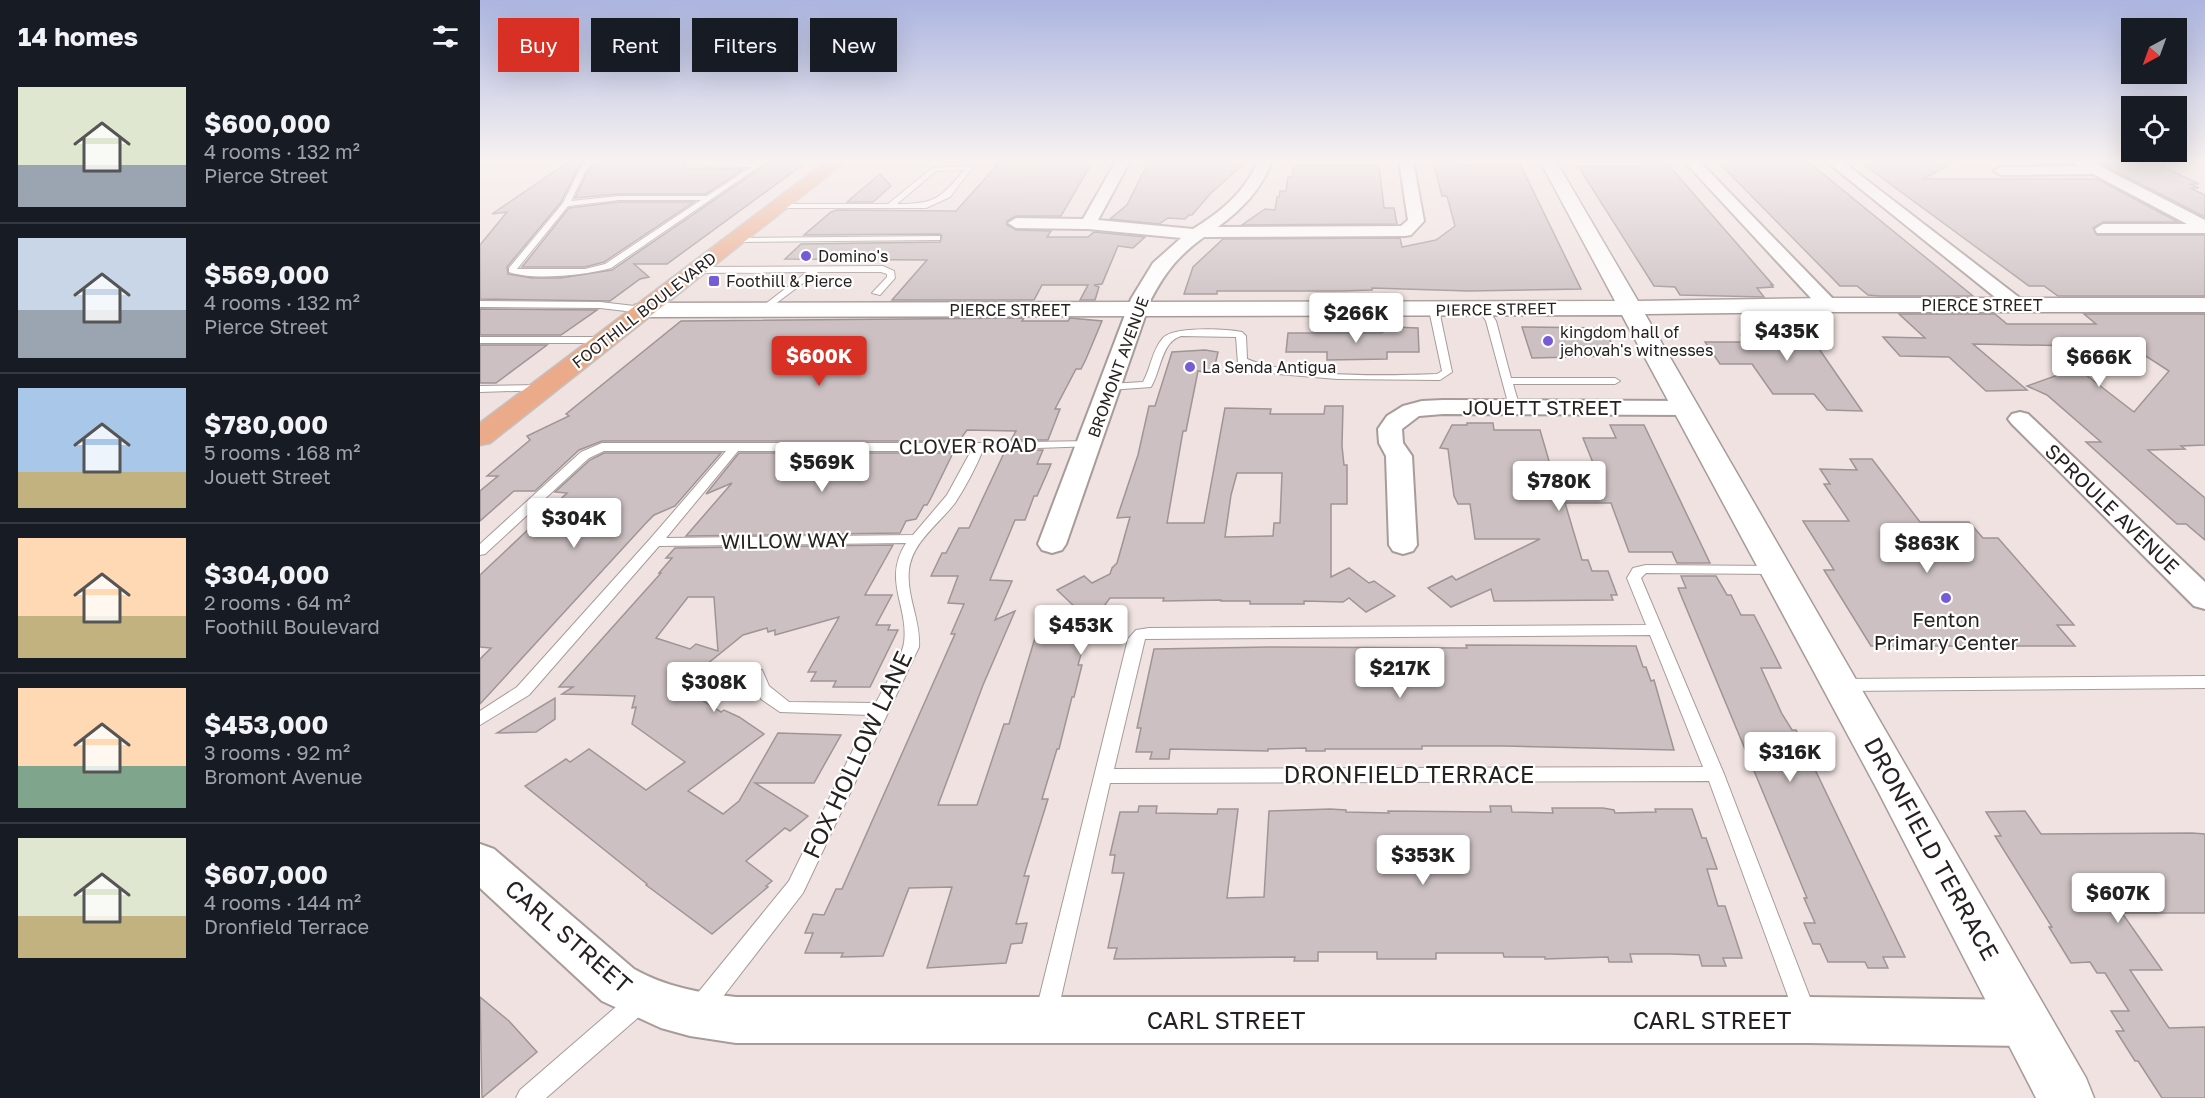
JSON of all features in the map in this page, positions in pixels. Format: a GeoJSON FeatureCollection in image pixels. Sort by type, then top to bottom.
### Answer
{"type":"FeatureCollection","features":[{"type":"Feature","properties":{"kind":"main road","name":"FOOTHILL BOULEVARD"},"geometry":{"type":"LineString","coordinates":[[480,437],[772,212]]}},
{"type":"Feature","properties":{"kind":"street"},"geometry":{"type":"LineString","coordinates":[[1088,224],[1095,212]]}},
{"type":"Feature","properties":{"kind":"street","name":"BROMONT AVENUE"},"geometry":{"type":"LineString","coordinates":[[1052,544],[1137,309],[1163,263],[1224,212]]}},
{"type":"Feature","properties":{"kind":"street"},"geometry":{"type":"LineString","coordinates":[[1016,223],[1088,224],[1197,233],[1405,231],[1416,221],[1415,212]]}},
{"type":"Feature","properties":{"kind":"street","name":"DRONFIELD TERRACE"},"geometry":{"type":"LineString","coordinates":[[1577,212],[1841,685],[2066,1098]]}},
{"type":"Feature","properties":{"kind":"street"},"geometry":{"type":"LineString","coordinates":[[1740,212],[1828,305]]}},
{"type":"Feature","properties":{"kind":"street"},"geometry":{"type":"LineString","coordinates":[[1898,212],[2018,306]]}},
{"type":"Feature","properties":{"kind":"street"},"geometry":{"type":"LineString","coordinates":[[2175,212],[2205,228]]}},
{"type":"Feature","properties":{"kind":"street"},"geometry":{"type":"LineString","coordinates":[[2103,229],[2205,228]]}},
{"type":"Feature","properties":{"kind":"street","name":"PIERCE STREET"},"geometry":{"type":"LineString","coordinates":[[644,310],[1484,310],[1828,305],[2205,306]]}},
{"type":"Feature","properties":{"kind":"street","name":"JOUETT STREET"},"geometry":{"type":"LineString","coordinates":[[1403,545],[1399,456],[1391,443],[1390,429],[1401,417],[1422,408],[1686,408]]}},
{"type":"Feature","properties":{"kind":"street","name":"SPROULE AVENUE"},"geometry":{"type":"LineString","coordinates":[[2020,419],[2205,599]]}},
{"type":"Feature","properties":{"kind":"street","name":"CARL STREET"},"geometry":{"type":"LineString","coordinates":[[480,862],[618,985],[641,999],[694,1015],[780,1021],[863,1019],[1045,1021],[1808,1020],[2026,1023]]}},
{"type":"Feature","properties":{"kind":"lane"},"geometry":{"type":"LineString","coordinates":[[559,212],[512,270],[520,273],[578,273],[601,268],[687,212]]}},
{"type":"Feature","properties":{"kind":"lane"},"geometry":{"type":"LineString","coordinates":[[736,240],[937,238]]}},
{"type":"Feature","properties":{"kind":"lane"},"geometry":{"type":"LineString","coordinates":[[763,310],[816,269]]}},
{"type":"Feature","properties":{"kind":"lane"},"geometry":{"type":"LineString","coordinates":[[696,270],[883,269],[891,273],[891,278],[877,293]]}},
{"type":"Feature","properties":{"kind":"lane"},"geometry":{"type":"LineString","coordinates":[[480,304],[600,305],[644,310]]}},
{"type":"Feature","properties":{"kind":"lane"},"geometry":{"type":"LineString","coordinates":[[1109,387],[1147,385],[1162,346],[1171,336],[1180,333],[1236,332],[1242,336],[1242,361],[1259,369],[1440,377],[1447,372],[1434,310]]}},
{"type":"Feature","properties":{"kind":"lane"},"geometry":{"type":"LineString","coordinates":[[1484,310],[1491,321],[1514,408]]}},
{"type":"Feature","properties":{"kind":"lane"},"geometry":{"type":"LineString","coordinates":[[480,340],[605,340]]}},
{"type":"Feature","properties":{"kind":"lane"},"geometry":{"type":"LineString","coordinates":[[1506,381],[1615,381]]}},
{"type":"Feature","properties":{"kind":"lane"},"geometry":{"type":"LineString","coordinates":[[480,388],[543,388]]}},
{"type":"Feature","properties":{"kind":"lane","name":"CLOVER ROAD"},"geometry":{"type":"LineString","coordinates":[[480,551],[585,455],[595,449],[980,447],[1090,444]]}},
{"type":"Feature","properties":{"kind":"lane","name":"FOX HOLLOW LANE"},"geometry":{"type":"LineString","coordinates":[[694,1015],[796,887],[910,647],[913,636],[912,620],[903,593],[902,571],[905,558],[914,540],[947,505],[980,447]]}},
{"type":"Feature","properties":{"kind":"lane"},"geometry":{"type":"LineString","coordinates":[[480,719],[523,692],[734,448]]}},
{"type":"Feature","properties":{"kind":"lane","name":"WILLOW WAY"},"geometry":{"type":"LineString","coordinates":[[655,542],[914,540]]}},
{"type":"Feature","properties":{"kind":"lane"},"geometry":{"type":"LineString","coordinates":[[1776,570],[1641,570],[1634,578],[1715,774],[1808,1020]]}},
{"type":"Feature","properties":{"kind":"lane"},"geometry":{"type":"LineString","coordinates":[[1045,1021],[1136,639],[1144,633],[1654,630]]}},
{"type":"Feature","properties":{"kind":"lane"},"geometry":{"type":"LineString","coordinates":[[756,674],[759,687],[773,701],[786,708],[880,709]]}},
{"type":"Feature","properties":{"kind":"lane"},"geometry":{"type":"LineString","coordinates":[[1841,685],[2205,682]]}},
{"type":"Feature","properties":{"kind":"lane","name":"DRONFIELD TERRACE"},"geometry":{"type":"LineString","coordinates":[[1104,776],[1715,774]]}},
{"type":"Feature","properties":{"kind":"lane"},"geometry":{"type":"LineString","coordinates":[[528,1098],[641,999]]}},
{"type":"Feature","properties":{"kind":"building"},"geometry":{"type":"Polygon","coordinates":[[[507,212],[552,212],[507,267],[508,274],[532,278],[560,278],[612,270],[696,212],[738,212],[667,264],[634,264],[649,277],[640,279],[610,301],[480,299],[480,245],[507,212]]]}},
{"type":"Feature","properties":{"kind":"building"},"geometry":{"type":"Polygon","coordinates":[[[566,212],[679,212],[604,262],[585,267],[522,267],[566,212]]]}},
{"type":"Feature","properties":{"kind":"building"},"geometry":{"type":"Polygon","coordinates":[[[831,212],[1063,212],[1061,216],[1016,216],[1007,221],[1007,225],[1016,230],[1051,231],[1047,237],[1088,237],[1094,232],[1145,237],[1133,248],[1118,246],[1102,284],[1094,285],[1099,287],[1095,300],[1080,300],[1088,285],[1042,285],[1034,300],[892,300],[927,260],[785,259],[801,244],[940,242],[942,236],[940,234],[804,235],[831,212]]]}},
{"type":"Feature","properties":{"kind":"building"},"geometry":{"type":"Polygon","coordinates":[[[1118,212],[1194,212],[1185,219],[1168,218],[1159,224],[1110,219],[1118,212]]]}},
{"type":"Feature","properties":{"kind":"building"},"geometry":{"type":"Polygon","coordinates":[[[1260,212],[1395,212],[1397,224],[1242,225],[1260,212]]]}},
{"type":"Feature","properties":{"kind":"building"},"geometry":{"type":"Polygon","coordinates":[[[1451,212],[1544,212],[1581,289],[1469,291],[1372,288],[1372,290],[1341,291],[1217,291],[1217,294],[1184,294],[1193,267],[1223,239],[1400,238],[1402,247],[1436,240],[1455,226],[1451,212]]]}},
{"type":"Feature","properties":{"kind":"building"},"geometry":{"type":"Polygon","coordinates":[[[1607,212],[1710,212],[1773,287],[1757,288],[1764,297],[1680,295],[1675,287],[1654,286],[1607,212]]]}},
{"type":"Feature","properties":{"kind":"building"},"geometry":{"type":"Polygon","coordinates":[[[1767,212],[1870,212],[1973,296],[1879,296],[1868,295],[1857,286],[1840,286],[1767,212]]]}},
{"type":"Feature","properties":{"kind":"building"},"geometry":{"type":"Polygon","coordinates":[[[1929,212],[2160,212],[2178,222],[2103,222],[2093,228],[2097,235],[2205,235],[2205,296],[2058,296],[2044,286],[2029,286],[1929,212]]]}},
{"type":"Feature","properties":{"kind":"building"},"geometry":{"type":"Polygon","coordinates":[[[480,309],[597,310],[561,335],[480,335],[480,309]]]}},
{"type":"Feature","properties":{"kind":"building"},"geometry":{"type":"Polygon","coordinates":[[[1899,314],[1995,314],[2007,324],[2096,324],[2084,314],[2205,314],[2205,445],[2181,446],[2185,449],[2148,450],[2205,498],[2205,540],[2186,524],[2177,524],[2086,442],[2101,442],[2047,395],[2027,386],[2077,368],[2134,412],[2169,371],[2132,347],[1973,344],[2027,390],[1986,391],[1949,357],[1900,356],[1883,337],[1925,338],[1899,314]]]}},
{"type":"Feature","properties":{"kind":"building"},"geometry":{"type":"Polygon","coordinates":[[[1744,315],[1779,315],[1787,324],[1799,324],[1815,343],[1862,411],[1827,410],[1814,394],[1773,394],[1752,364],[1720,364],[1705,342],[1745,342],[1741,335],[1757,336],[1744,315]]]}},
{"type":"Feature","properties":{"kind":"building"},"geometry":{"type":"Polygon","coordinates":[[[1024,318],[1022,321],[1068,321],[1070,318],[1102,321],[1081,369],[1076,369],[1055,409],[1060,409],[1048,440],[1011,440],[1016,431],[967,430],[959,441],[602,441],[579,450],[535,491],[514,491],[480,521],[480,491],[498,476],[487,476],[530,440],[527,436],[569,416],[566,414],[681,321],[1024,318]]]}},
{"type":"Feature","properties":{"kind":"building"},"geometry":{"type":"Polygon","coordinates":[[[1394,327],[1418,328],[1419,352],[1387,352],[1387,359],[1327,360],[1327,352],[1286,352],[1288,333],[1381,333],[1394,327]]]}},
{"type":"Feature","properties":{"kind":"building","name":"kingdom hall of jehovah's witnesses"},"geometry":{"type":"Polygon","coordinates":[[[1522,327],[1604,328],[1618,356],[1532,358],[1522,327]]]}},
{"type":"Feature","properties":{"kind":"building"},"geometry":{"type":"Polygon","coordinates":[[[480,345],[547,345],[496,383],[480,383],[480,345]]]}},
{"type":"Feature","properties":{"kind":"building"},"geometry":{"type":"Polygon","coordinates":[[[1205,350],[1218,352],[1213,374],[1198,371],[1186,431],[1183,431],[1167,523],[1204,523],[1225,408],[1271,409],[1270,414],[1324,414],[1325,406],[1343,406],[1342,446],[1344,465],[1347,465],[1347,504],[1331,504],[1331,577],[1349,568],[1369,583],[1374,581],[1395,596],[1366,612],[1349,598],[1343,602],[1304,601],[1304,604],[1250,604],[1250,601],[1163,601],[1164,598],[1110,598],[1089,626],[1078,665],[1082,665],[1074,697],[1072,697],[1059,749],[1057,749],[1042,799],[1048,799],[1024,876],[1029,876],[1016,924],[1027,923],[1022,943],[1011,944],[1006,963],[927,968],[952,887],[909,888],[883,956],[841,957],[843,953],[805,953],[813,933],[805,933],[813,914],[824,915],[836,889],[842,889],[955,634],[951,634],[964,604],[948,603],[958,576],[931,576],[942,553],[946,553],[959,528],[969,528],[1005,451],[1043,450],[1037,464],[1051,464],[1037,496],[1034,496],[1025,520],[1015,520],[990,580],[1012,581],[995,620],[1015,611],[983,685],[938,805],[977,805],[1004,724],[1009,724],[1044,608],[1075,607],[1057,590],[1084,576],[1092,583],[1110,574],[1117,563],[1130,517],[1117,518],[1138,455],[1149,406],[1155,406],[1172,352],[1205,350]],[[1237,473],[1231,495],[1225,537],[1273,536],[1274,523],[1280,523],[1282,473],[1237,473]]]}},
{"type":"Feature","properties":{"kind":"building"},"geometry":{"type":"Polygon","coordinates":[[[1467,423],[1493,423],[1494,430],[1540,430],[1556,485],[1602,485],[1583,438],[1616,438],[1610,425],[1644,425],[1710,563],[1677,563],[1672,552],[1629,552],[1611,503],[1565,503],[1582,560],[1588,560],[1592,571],[1608,571],[1617,595],[1611,595],[1613,600],[1494,601],[1491,589],[1451,607],[1428,588],[1452,576],[1456,580],[1540,539],[1475,539],[1470,504],[1458,504],[1454,496],[1448,449],[1440,448],[1452,425],[1467,425],[1467,423]]]}},
{"type":"Feature","properties":{"kind":"building"},"geometry":{"type":"Polygon","coordinates":[[[604,453],[721,453],[675,506],[654,515],[646,523],[480,704],[480,659],[491,648],[480,647],[480,575],[567,493],[555,492],[590,460],[604,453]]]}},
{"type":"Feature","properties":{"kind":"building"},"geometry":{"type":"Polygon","coordinates":[[[739,453],[953,453],[927,505],[924,505],[916,519],[906,521],[900,533],[686,536],[732,483],[706,494],[739,453]]]}},
{"type":"Feature","properties":{"kind":"building","name":"Fenton Primary Center"},"geometry":{"type":"Polygon","coordinates":[[[1850,459],[1872,459],[1920,522],[1969,522],[1983,538],[1998,538],[2074,625],[2057,625],[2075,646],[1871,646],[1824,570],[1834,570],[1803,521],[1849,521],[1824,484],[1830,484],[1820,469],[1857,470],[1850,459]]]}},
{"type":"Feature","properties":{"kind":"building"},"geometry":{"type":"Polygon","coordinates":[[[893,545],[865,595],[892,595],[876,625],[890,625],[888,630],[898,630],[870,687],[833,687],[836,681],[811,681],[816,672],[808,672],[839,617],[775,635],[775,630],[768,632],[767,628],[743,635],[701,669],[697,697],[721,712],[724,710],[739,717],[764,734],[688,791],[723,814],[739,801],[778,733],[841,735],[814,783],[755,783],[808,816],[790,831],[785,828],[746,861],[772,881],[766,886],[768,887],[712,934],[646,885],[525,786],[566,759],[570,762],[589,749],[646,790],[685,762],[632,724],[636,707],[632,708],[635,696],[562,694],[573,687],[559,687],[661,573],[659,573],[672,558],[666,558],[675,548],[893,545]],[[688,597],[656,638],[690,649],[696,644],[718,651],[714,597],[688,597]]]}},
{"type":"Feature","properties":{"kind":"building"},"geometry":{"type":"Polygon","coordinates":[[[1681,576],[1716,576],[1727,595],[1731,595],[1741,615],[1754,615],[1781,668],[1761,668],[1782,714],[1792,730],[1796,730],[1905,957],[1883,957],[1888,968],[1868,968],[1865,962],[1828,962],[1820,944],[1813,944],[1804,923],[1815,923],[1804,898],[1807,898],[1678,588],[1686,588],[1681,576]]]}},
{"type":"Feature","properties":{"kind":"building"},"geometry":{"type":"Polygon","coordinates":[[[1466,645],[1636,646],[1643,667],[1646,667],[1651,681],[1654,680],[1674,750],[1503,746],[1422,746],[1422,749],[1325,749],[1325,751],[1306,751],[1306,748],[1268,749],[1268,751],[1170,749],[1169,759],[1150,759],[1152,752],[1136,752],[1141,728],[1137,728],[1154,649],[1467,648],[1466,645]]]}},
{"type":"Feature","properties":{"kind":"building"},"geometry":{"type":"Polygon","coordinates":[[[555,698],[555,719],[536,732],[497,733],[555,698]]]}},
{"type":"Feature","properties":{"kind":"building"},"geometry":{"type":"Polygon","coordinates":[[[1139,806],[1157,806],[1156,813],[1217,814],[1218,809],[1238,809],[1227,898],[1264,897],[1269,811],[1330,809],[1346,810],[1346,812],[1389,813],[1388,811],[1491,812],[1490,806],[1511,806],[1512,812],[1553,813],[1552,808],[1603,808],[1614,810],[1615,813],[1656,812],[1655,809],[1692,809],[1702,838],[1706,838],[1717,869],[1707,869],[1718,906],[1725,906],[1742,958],[1723,958],[1726,966],[1702,966],[1699,955],[1670,954],[1630,954],[1632,962],[1609,962],[1608,957],[1545,959],[1545,957],[1504,957],[1503,953],[1436,953],[1436,959],[1377,959],[1377,952],[1318,952],[1318,961],[1294,961],[1295,957],[1114,959],[1117,948],[1108,948],[1124,873],[1112,873],[1115,855],[1110,855],[1120,812],[1138,812],[1139,806]]]}},
{"type":"Feature","properties":{"kind":"building"},"geometry":{"type":"Polygon","coordinates":[[[2025,811],[2041,834],[2205,834],[2205,913],[2122,913],[2162,970],[2130,970],[2169,1028],[2205,1027],[2205,1098],[2162,1098],[2116,1031],[2124,1031],[2111,1011],[2129,1011],[2105,973],[2097,973],[2090,962],[2071,963],[2049,927],[2052,927],[1995,836],[2001,836],[1986,812],[2025,811]]]}},
{"type":"Feature","properties":{"kind":"building"},"geometry":{"type":"Polygon","coordinates":[[[480,997],[509,1021],[537,1052],[482,1098],[480,997]]]}},
{"type":"Feature","properties":{"kind":"place","name":"Domino's"},"geometry":{"type":"Point","coordinates":[806,256]}},
{"type":"Feature","properties":{"kind":"place","name":"Foothill & Pierce"},"geometry":{"type":"Point","coordinates":[714,281]}},
{"type":"Feature","properties":{"kind":"place","name":"kingdom hall of jehovah's witnesses"},"geometry":{"type":"Point","coordinates":[1548,341]}},
{"type":"Feature","properties":{"kind":"place","name":"La Senda Antigua"},"geometry":{"type":"Point","coordinates":[1190,367]}},
{"type":"Feature","properties":{"kind":"place","name":"Fenton Primary Center"},"geometry":{"type":"Point","coordinates":[1946,598]}}]}
